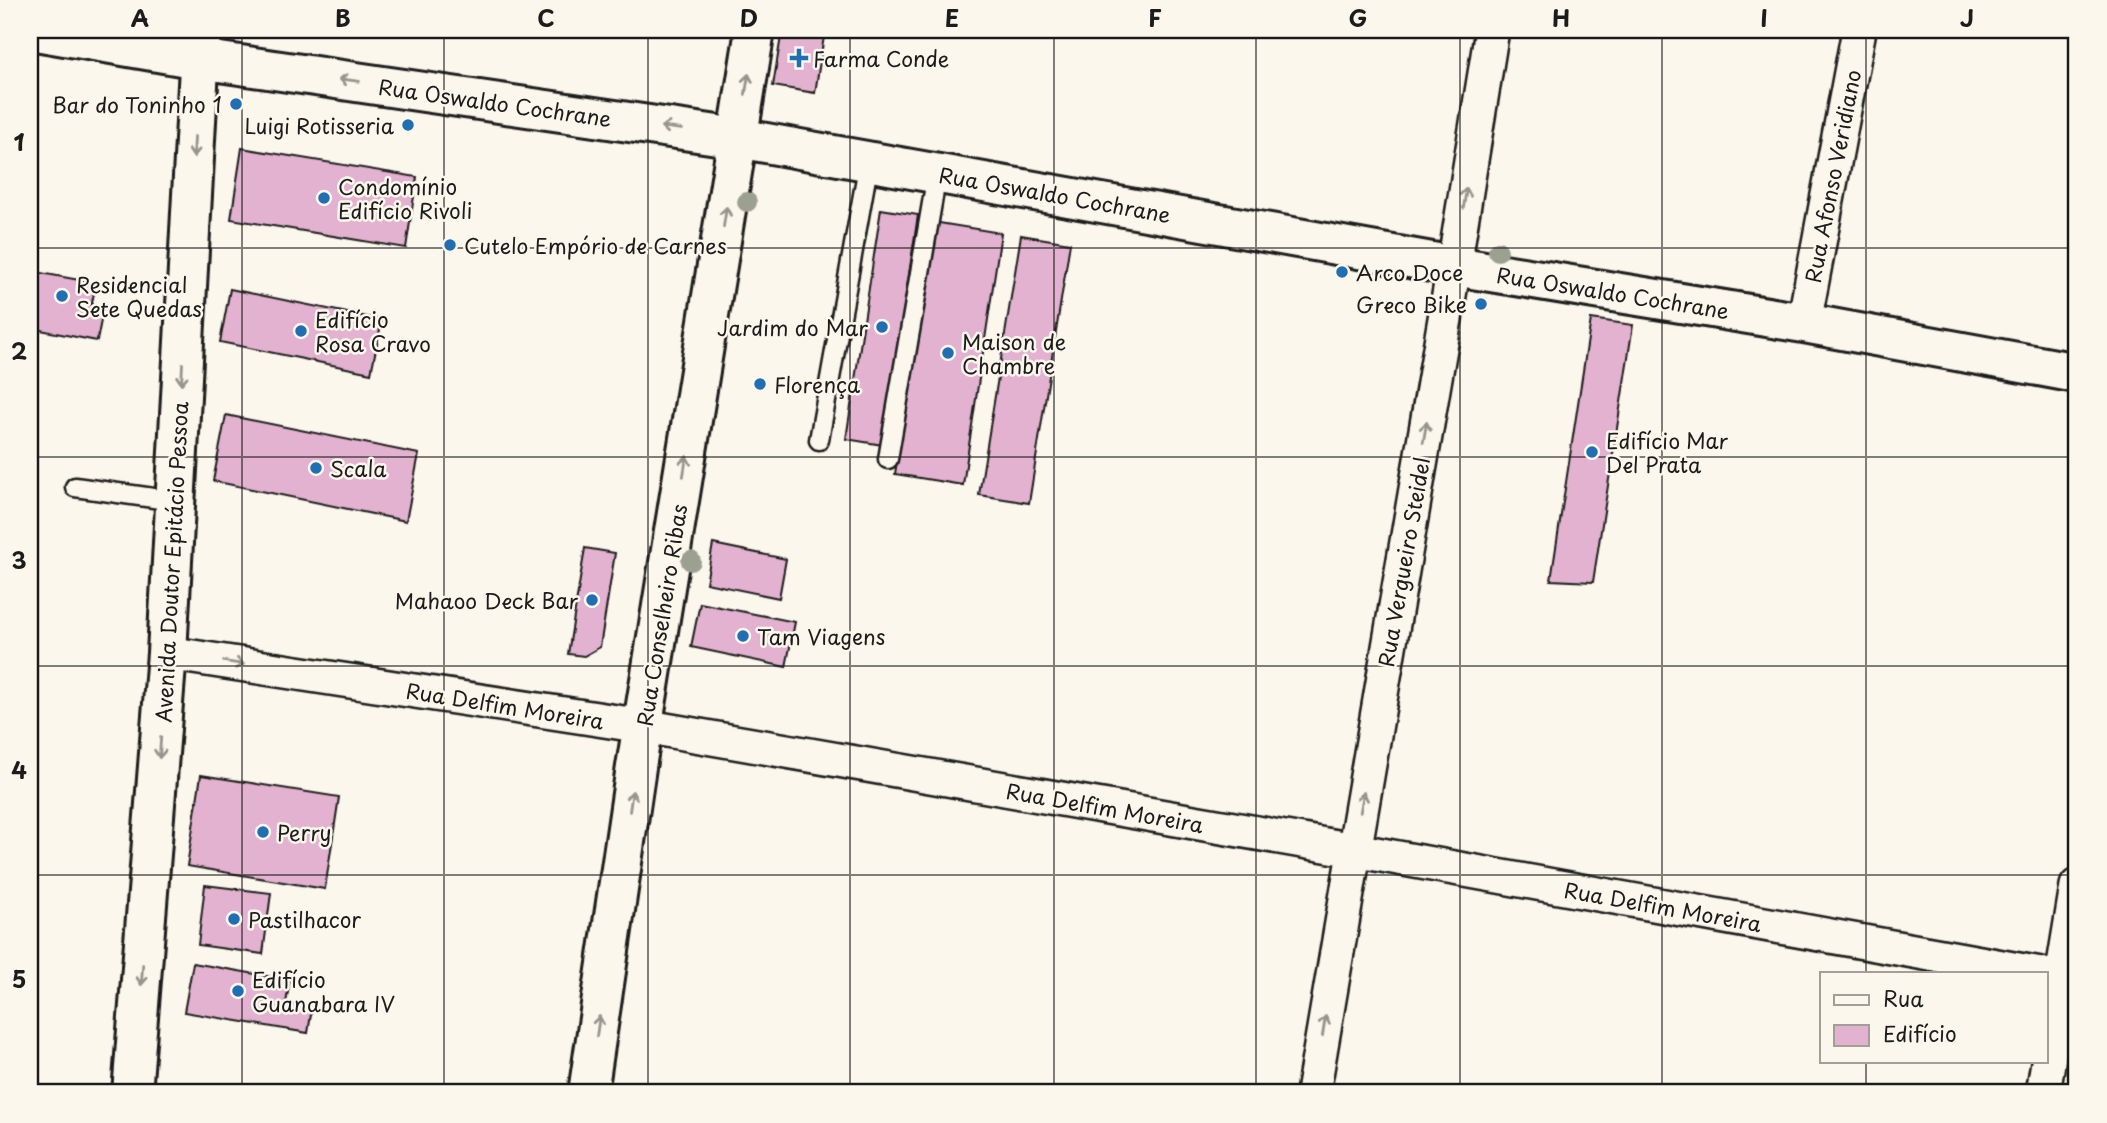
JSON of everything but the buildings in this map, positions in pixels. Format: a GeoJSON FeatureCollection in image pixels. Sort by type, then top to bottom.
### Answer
{"type":"FeatureCollection","features":[{"type":"Feature","properties":{"kind":"main road","name":"Rua Oswaldo Cochrane"},"geometry":{"type":"LineString","coordinates":[[30,30],[200,44],[1454,266],[1804,323],[2077,373]]}},
{"type":"Feature","properties":{"kind":"main road","name":"Rua Conselheiro Ribas"},"geometry":{"type":"LineString","coordinates":[[588,1093],[643,726],[755,30]]}},
{"type":"Feature","properties":{"kind":"main road","name":"Avenida Doutor Epitácio Pessoa"},"geometry":{"type":"LineString","coordinates":[[132,1093],[167,653],[200,44]]}},
{"type":"Feature","properties":{"kind":"street","name":"Rua Vergueiro Steidel"},"geometry":{"type":"LineString","coordinates":[[1313,1093],[1492,30]]}},
{"type":"Feature","properties":{"kind":"street","name":"Rua Afonso Veridiano"},"geometry":{"type":"LineString","coordinates":[[1804,323],[1859,30]]}},
{"type":"Feature","properties":{"kind":"street","name":"Rua Delfim Moreira"},"geometry":{"type":"LineString","coordinates":[[167,653],[643,726],[1354,850],[2028,972]]}},
{"type":"Feature","properties":{"kind":"street"},"geometry":{"type":"LineString","coordinates":[[2048,1048],[2056,977],[2077,886]]}},
{"type":"Feature","properties":{"kind":"street"},"geometry":{"type":"LineString","coordinates":[[2043,1093],[2046,1064]]}},
{"type":"Feature","properties":{"kind":"lane"},"geometry":{"type":"LineString","coordinates":[[819,440],[869,161]]}},
{"type":"Feature","properties":{"kind":"lane"},"geometry":{"type":"LineString","coordinates":[[888,459],[937,174]]}},
{"type":"Feature","properties":{"kind":"lane"},"geometry":{"type":"LineString","coordinates":[[75,487],[175,501]]}},
{"type":"Feature","properties":{"kind":"place","name":"Farma Conde"},"geometry":{"type":"Point","coordinates":[799,58]}},
{"type":"Feature","properties":{"kind":"place","name":"Bar do Toninho 1"},"geometry":{"type":"Point","coordinates":[236,104]}},
{"type":"Feature","properties":{"kind":"place","name":"Luigi Rotisseria"},"geometry":{"type":"Point","coordinates":[408,125]}},
{"type":"Feature","properties":{"kind":"place","name":"Condomínio Edifício Rivoli"},"geometry":{"type":"Point","coordinates":[324,198]}},
{"type":"Feature","properties":{"kind":"place","name":"Cutelo Empório de Carnes"},"geometry":{"type":"Point","coordinates":[450,245]}},
{"type":"Feature","properties":{"kind":"place","name":"Arco Doce"},"geometry":{"type":"Point","coordinates":[1342,272]}},
{"type":"Feature","properties":{"kind":"place","name":"Residencial Sete Quedas"},"geometry":{"type":"Point","coordinates":[62,296]}},
{"type":"Feature","properties":{"kind":"place","name":"Greco Bike"},"geometry":{"type":"Point","coordinates":[1481,304]}},
{"type":"Feature","properties":{"kind":"place","name":"Jardim do Mar"},"geometry":{"type":"Point","coordinates":[882,327]}},
{"type":"Feature","properties":{"kind":"place","name":"Edifício Rosa Cravo"},"geometry":{"type":"Point","coordinates":[301,331]}},
{"type":"Feature","properties":{"kind":"place","name":"Maison de Chambre"},"geometry":{"type":"Point","coordinates":[948,353]}},
{"type":"Feature","properties":{"kind":"place","name":"Florença"},"geometry":{"type":"Point","coordinates":[760,384]}},
{"type":"Feature","properties":{"kind":"place","name":"Edifício Mar Del Prata"},"geometry":{"type":"Point","coordinates":[1592,452]}},
{"type":"Feature","properties":{"kind":"place","name":"Scala"},"geometry":{"type":"Point","coordinates":[316,468]}},
{"type":"Feature","properties":{"kind":"place","name":"Mahaoo Deck Bar"},"geometry":{"type":"Point","coordinates":[592,600]}},
{"type":"Feature","properties":{"kind":"place","name":"Tam Viagens"},"geometry":{"type":"Point","coordinates":[743,636]}},
{"type":"Feature","properties":{"kind":"place","name":"Perry"},"geometry":{"type":"Point","coordinates":[263,832]}},
{"type":"Feature","properties":{"kind":"place","name":"Pastilhacor"},"geometry":{"type":"Point","coordinates":[234,919]}},
{"type":"Feature","properties":{"kind":"place","name":"Edifício Guanabara IV"},"geometry":{"type":"Point","coordinates":[238,991]}}]}
